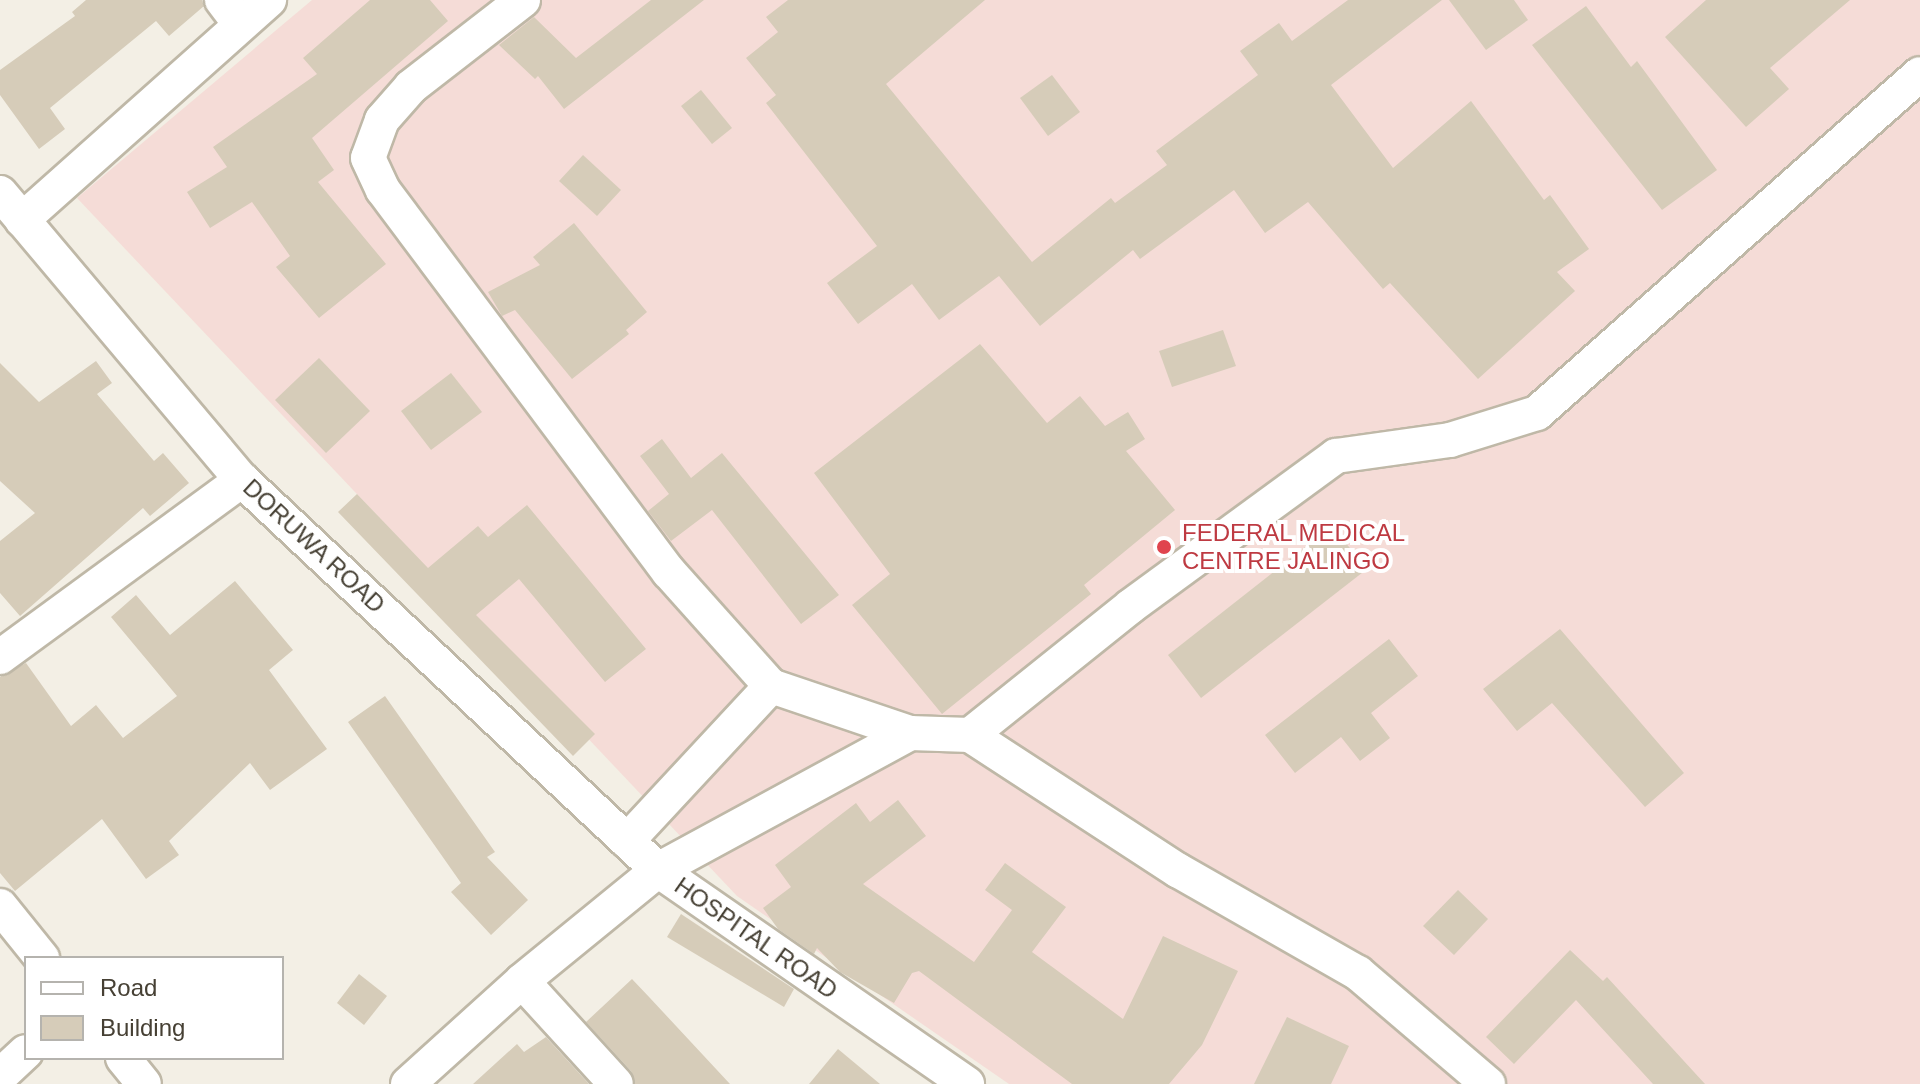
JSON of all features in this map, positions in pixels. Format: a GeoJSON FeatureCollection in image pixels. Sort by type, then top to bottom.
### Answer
{"type":"FeatureCollection","features":[{"type":"Feature","properties":{"kind":"street"},"geometry":{"type":"LineString","coordinates":[[22,220],[231,12],[269,0]]}},
{"type":"Feature","properties":{"kind":"street"},"geometry":{"type":"LineString","coordinates":[[523,0],[411,87],[382,120],[368,158],[383,190],[669,572],[771,686],[910,733],[970,735],[1179,871],[1358,973],[1488,1084]]}},
{"type":"Feature","properties":{"kind":"street"},"geometry":{"type":"LineString","coordinates":[[970,735],[1131,606],[1336,456],[1450,440],[1537,413],[1920,74]]}},
{"type":"Feature","properties":{"kind":"street","name":"DORUWA ROAD"},"geometry":{"type":"LineString","coordinates":[[0,193],[242,480],[658,870]]}},
{"type":"Feature","properties":{"kind":"street"},"geometry":{"type":"LineString","coordinates":[[0,657],[242,480]]}},
{"type":"Feature","properties":{"kind":"street"},"geometry":{"type":"LineString","coordinates":[[627,841],[771,686]]}},
{"type":"Feature","properties":{"kind":"street"},"geometry":{"type":"LineString","coordinates":[[658,870],[910,733]]}},
{"type":"Feature","properties":{"kind":"street","name":"HOSPITAL ROAD"},"geometry":{"type":"LineString","coordinates":[[408,1084],[522,981],[658,870],[967,1084]]}},
{"type":"Feature","properties":{"kind":"street"},"geometry":{"type":"LineString","coordinates":[[0,906],[40,956]]}},
{"type":"Feature","properties":{"kind":"street"},"geometry":{"type":"LineString","coordinates":[[522,981],[616,1084]]}},
{"type":"Feature","properties":{"kind":"street"},"geometry":{"type":"LineString","coordinates":[[0,1076],[24,1054]]}},
{"type":"Feature","properties":{"kind":"street"},"geometry":{"type":"LineString","coordinates":[[125,1060],[144,1084]]}},
{"type":"Feature","properties":{"kind":"shaded area","name":"FEDERAL MEDICAL CENTRE JALINGO"},"geometry":{"type":"Polygon","coordinates":[[[312,0],[1920,0],[1920,1084],[1009,1084],[737,896],[77,198],[312,0]]]}},
{"type":"Feature","properties":{"kind":"building"},"geometry":{"type":"Polygon","coordinates":[[[86,0],[202,0],[204,6],[169,36],[156,21],[50,108],[65,129],[39,149],[0,95],[0,70],[75,16],[72,12],[86,0]]]}},
{"type":"Feature","properties":{"kind":"building"},"geometry":{"type":"Polygon","coordinates":[[[370,0],[430,0],[448,21],[312,138],[334,170],[318,182],[386,264],[319,318],[276,267],[290,256],[252,202],[210,228],[187,192],[227,167],[213,147],[317,74],[303,58],[370,0]]]}},
{"type":"Feature","properties":{"kind":"building"},"geometry":{"type":"Polygon","coordinates":[[[651,0],[704,0],[564,109],[538,76],[535,79],[499,45],[534,17],[576,58],[651,0]]]}},
{"type":"Feature","properties":{"kind":"building"},"geometry":{"type":"Polygon","coordinates":[[[788,0],[985,0],[886,84],[1032,262],[1111,198],[1115,203],[1167,165],[1156,151],[1258,75],[1240,51],[1279,23],[1292,41],[1348,0],[1442,0],[1331,85],[1393,168],[1471,101],[1544,200],[1550,195],[1589,249],[1557,272],[1575,291],[1478,379],[1390,283],[1383,289],[1308,202],[1265,233],[1234,190],[1140,259],[1133,250],[1040,326],[999,276],[939,320],[912,284],[858,324],[827,283],[877,246],[766,103],[776,95],[746,58],[778,32],[766,17],[788,0]]]}},
{"type":"Feature","properties":{"kind":"building"},"geometry":{"type":"Polygon","coordinates":[[[1449,0],[1514,0],[1528,20],[1486,50],[1449,0]]]}},
{"type":"Feature","properties":{"kind":"building"},"geometry":{"type":"Polygon","coordinates":[[[1706,0],[1850,0],[1770,68],[1789,89],[1746,127],[1665,37],[1706,0]]]}},
{"type":"Feature","properties":{"kind":"building"},"geometry":{"type":"Polygon","coordinates":[[[1586,6],[1631,67],[1637,61],[1717,170],[1662,210],[1532,45],[1586,6]]]}},
{"type":"Feature","properties":{"kind":"building"},"geometry":{"type":"Polygon","coordinates":[[[1052,75],[1080,112],[1048,136],[1020,98],[1052,75]]]}},
{"type":"Feature","properties":{"kind":"building"},"geometry":{"type":"Polygon","coordinates":[[[701,90],[732,128],[712,144],[681,106],[701,90]]]}},
{"type":"Feature","properties":{"kind":"building"},"geometry":{"type":"Polygon","coordinates":[[[583,155],[621,190],[597,216],[559,181],[583,155]]]}},
{"type":"Feature","properties":{"kind":"building"},"geometry":{"type":"Polygon","coordinates":[[[574,223],[647,312],[626,330],[629,334],[572,379],[515,310],[502,316],[488,292],[540,265],[533,257],[574,223]]]}},
{"type":"Feature","properties":{"kind":"building"},"geometry":{"type":"Polygon","coordinates":[[[1223,330],[1236,366],[1172,387],[1159,351],[1223,330]]]}},
{"type":"Feature","properties":{"kind":"building"},"geometry":{"type":"Polygon","coordinates":[[[980,344],[1047,423],[1080,396],[1105,426],[1128,412],[1145,439],[1126,451],[1175,510],[1084,585],[1091,594],[942,714],[852,605],[890,574],[814,473],[980,344]]]}},
{"type":"Feature","properties":{"kind":"building"},"geometry":{"type":"Polygon","coordinates":[[[319,358],[370,411],[326,453],[275,400],[319,358]]]}},
{"type":"Feature","properties":{"kind":"building"},"geometry":{"type":"Polygon","coordinates":[[[96,361],[112,383],[97,394],[154,461],[163,453],[189,483],[150,516],[143,508],[20,616],[0,593],[0,541],[35,513],[0,481],[0,363],[39,402],[96,361]]]}},
{"type":"Feature","properties":{"kind":"building"},"geometry":{"type":"Polygon","coordinates":[[[451,373],[482,412],[431,450],[401,411],[451,373]]]}},
{"type":"Feature","properties":{"kind":"building"},"geometry":{"type":"Polygon","coordinates":[[[662,439],[691,478],[722,453],[839,595],[801,624],[712,510],[671,541],[648,511],[669,494],[640,456],[662,439]]]}},
{"type":"Feature","properties":{"kind":"building"},"geometry":{"type":"Polygon","coordinates":[[[357,494],[428,568],[478,526],[488,537],[527,505],[646,649],[605,682],[519,579],[476,615],[595,734],[573,756],[338,512],[357,494]]]}},
{"type":"Feature","properties":{"kind":"building"},"geometry":{"type":"Polygon","coordinates":[[[1332,526],[1367,569],[1201,698],[1168,655],[1332,526]]]}},
{"type":"Feature","properties":{"kind":"building"},"geometry":{"type":"Polygon","coordinates":[[[235,581],[293,650],[269,670],[327,749],[270,790],[250,763],[169,841],[179,855],[146,879],[102,819],[15,891],[0,873],[0,677],[26,663],[71,726],[96,705],[123,738],[177,696],[111,617],[136,595],[170,635],[235,581]]]}},
{"type":"Feature","properties":{"kind":"building"},"geometry":{"type":"Polygon","coordinates":[[[1560,629],[1684,773],[1645,807],[1552,703],[1517,731],[1483,689],[1560,629]]]}},
{"type":"Feature","properties":{"kind":"building"},"geometry":{"type":"Polygon","coordinates":[[[1389,639],[1418,676],[1371,713],[1390,738],[1360,761],[1341,737],[1295,773],[1265,735],[1389,639]]]}},
{"type":"Feature","properties":{"kind":"building"},"geometry":{"type":"Polygon","coordinates":[[[385,696],[495,852],[487,857],[528,900],[491,935],[451,892],[461,883],[348,722],[385,696]]]}},
{"type":"Feature","properties":{"kind":"building"},"geometry":{"type":"Polygon","coordinates":[[[898,800],[926,836],[863,884],[974,962],[1012,910],[985,890],[1005,863],[1066,907],[1032,952],[1123,1019],[1163,936],[1238,971],[1202,1045],[1169,1084],[1072,1084],[919,971],[912,973],[894,1003],[840,972],[817,948],[814,954],[778,929],[763,908],[791,887],[775,865],[856,803],[870,822],[898,800]]]}},
{"type":"Feature","properties":{"kind":"building"},"geometry":{"type":"Polygon","coordinates":[[[1458,890],[1488,919],[1454,955],[1423,926],[1458,890]]]}},
{"type":"Feature","properties":{"kind":"building"},"geometry":{"type":"Polygon","coordinates":[[[681,914],[794,989],[784,1007],[667,937],[681,914]]]}},
{"type":"Feature","properties":{"kind":"building"},"geometry":{"type":"Polygon","coordinates":[[[1570,950],[1603,981],[1607,977],[1705,1084],[1653,1084],[1576,1000],[1514,1064],[1486,1037],[1570,950]]]}},
{"type":"Feature","properties":{"kind":"building"},"geometry":{"type":"Polygon","coordinates":[[[359,974],[387,996],[364,1025],[337,1003],[359,974]]]}},
{"type":"Feature","properties":{"kind":"building"},"geometry":{"type":"Polygon","coordinates":[[[632,979],[730,1084],[635,1084],[631,1071],[586,1022],[632,979]]]}},
{"type":"Feature","properties":{"kind":"building"},"geometry":{"type":"Polygon","coordinates":[[[1287,1017],[1349,1046],[1331,1084],[1254,1084],[1287,1017]]]}},
{"type":"Feature","properties":{"kind":"building"},"geometry":{"type":"Polygon","coordinates":[[[546,1037],[589,1084],[473,1084],[517,1044],[524,1052],[546,1037]]]}},
{"type":"Feature","properties":{"kind":"building"},"geometry":{"type":"Polygon","coordinates":[[[838,1049],[880,1084],[809,1084],[838,1049]]]}},
{"type":"Feature","properties":{"kind":"place","name":"FEDERAL MEDICAL CENTRE JALINGO"},"geometry":{"type":"Point","coordinates":[1164,547]}}]}
